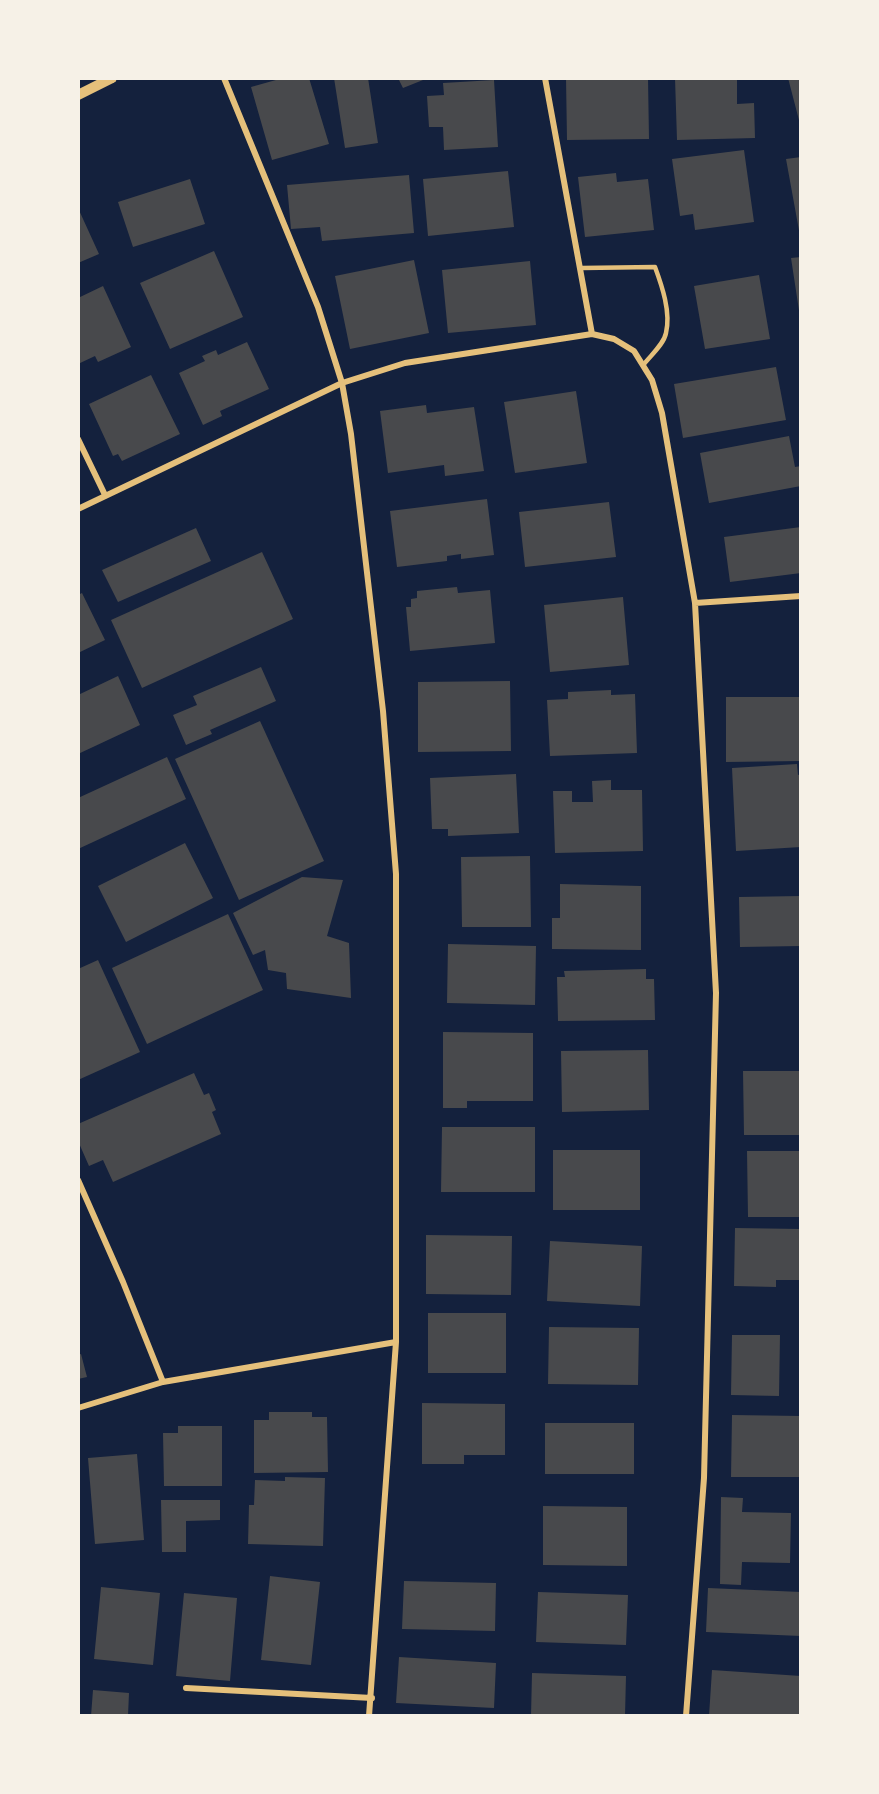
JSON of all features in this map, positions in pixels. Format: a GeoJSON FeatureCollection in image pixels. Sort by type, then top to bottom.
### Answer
{"type":"FeatureCollection","features":[{"type":"Feature","properties":{"kind":"street"},"geometry":{"type":"LineString","coordinates":[[78,95],[112,78]]}},
{"type":"Feature","properties":{"kind":"street"},"geometry":{"type":"LineString","coordinates":[[224,78],[318,307],[342,383],[351,434],[383,711],[396,874],[396,1342],[369,1716]]}},
{"type":"Feature","properties":{"kind":"street"},"geometry":{"type":"LineString","coordinates":[[545,78],[582,268],[592,334]]}},
{"type":"Feature","properties":{"kind":"street"},"geometry":{"type":"LineString","coordinates":[[78,509],[342,383],[405,363],[592,334],[614,339],[634,351],[644,364],[652,380],[662,413],[695,603],[716,993],[704,1478],[686,1716]]}},
{"type":"Feature","properties":{"kind":"street"},"geometry":{"type":"LineString","coordinates":[[78,440],[105,495]]}},
{"type":"Feature","properties":{"kind":"street"},"geometry":{"type":"LineString","coordinates":[[695,603],[801,596]]}},
{"type":"Feature","properties":{"kind":"street"},"geometry":{"type":"LineString","coordinates":[[78,1180],[163,1382]]}},
{"type":"Feature","properties":{"kind":"street"},"geometry":{"type":"LineString","coordinates":[[78,1408],[163,1382],[396,1342]]}},
{"type":"Feature","properties":{"kind":"street"},"geometry":{"type":"LineString","coordinates":[[186,1688],[372,1698]]}},
{"type":"Feature","properties":{"kind":"lane"},"geometry":{"type":"LineString","coordinates":[[582,268],[655,267],[665,303],[666,333],[644,364]]}},
{"type":"Feature","properties":{"kind":"building"},"geometry":{"type":"Polygon","coordinates":[[[283,78],[309,78],[329,144],[272,160],[251,87],[283,78]]]}},
{"type":"Feature","properties":{"kind":"building"},"geometry":{"type":"Polygon","coordinates":[[[334,78],[368,78],[378,143],[345,148],[334,78]]]}},
{"type":"Feature","properties":{"kind":"building"},"geometry":{"type":"Polygon","coordinates":[[[398,78],[428,78],[403,88],[398,78]]]}},
{"type":"Feature","properties":{"kind":"building"},"geometry":{"type":"Polygon","coordinates":[[[566,78],[648,78],[649,139],[567,140],[566,78]]]}},
{"type":"Feature","properties":{"kind":"building"},"geometry":{"type":"Polygon","coordinates":[[[675,78],[737,78],[737,104],[754,103],[755,138],[677,140],[675,78]]]}},
{"type":"Feature","properties":{"kind":"building"},"geometry":{"type":"Polygon","coordinates":[[[788,78],[801,78],[801,124],[800,124],[788,78]]]}},
{"type":"Feature","properties":{"kind":"building"},"geometry":{"type":"Polygon","coordinates":[[[494,80],[498,147],[444,150],[443,127],[429,127],[427,96],[444,95],[443,83],[494,80]]]}},
{"type":"Feature","properties":{"kind":"building"},"geometry":{"type":"Polygon","coordinates":[[[744,150],[754,222],[695,230],[693,214],[680,216],[672,159],[744,150]]]}},
{"type":"Feature","properties":{"kind":"building"},"geometry":{"type":"Polygon","coordinates":[[[801,157],[801,236],[800,236],[786,159],[801,157]]]}},
{"type":"Feature","properties":{"kind":"building"},"geometry":{"type":"Polygon","coordinates":[[[508,171],[514,227],[428,236],[423,179],[508,171]]]}},
{"type":"Feature","properties":{"kind":"building"},"geometry":{"type":"Polygon","coordinates":[[[616,173],[617,182],[648,179],[654,230],[585,237],[578,177],[616,173]]]}},
{"type":"Feature","properties":{"kind":"building"},"geometry":{"type":"Polygon","coordinates":[[[409,175],[414,233],[322,241],[320,227],[291,229],[287,185],[409,175]]]}},
{"type":"Feature","properties":{"kind":"building"},"geometry":{"type":"Polygon","coordinates":[[[190,179],[205,224],[133,247],[118,202],[190,179]]]}},
{"type":"Feature","properties":{"kind":"building"},"geometry":{"type":"Polygon","coordinates":[[[78,208],[99,254],[78,263],[78,208]]]}},
{"type":"Feature","properties":{"kind":"building"},"geometry":{"type":"Polygon","coordinates":[[[214,251],[243,317],[170,349],[140,283],[214,251]]]}},
{"type":"Feature","properties":{"kind":"building"},"geometry":{"type":"Polygon","coordinates":[[[801,257],[801,317],[800,317],[791,258],[801,257]]]}},
{"type":"Feature","properties":{"kind":"building"},"geometry":{"type":"Polygon","coordinates":[[[414,260],[429,333],[350,349],[335,276],[414,260]]]}},
{"type":"Feature","properties":{"kind":"building"},"geometry":{"type":"Polygon","coordinates":[[[530,261],[536,325],[448,333],[442,270],[530,261]]]}},
{"type":"Feature","properties":{"kind":"building"},"geometry":{"type":"Polygon","coordinates":[[[759,275],[770,339],[705,349],[694,286],[759,275]]]}},
{"type":"Feature","properties":{"kind":"building"},"geometry":{"type":"Polygon","coordinates":[[[103,286],[131,347],[98,362],[95,356],[78,364],[78,298],[103,286]]]}},
{"type":"Feature","properties":{"kind":"building"},"geometry":{"type":"Polygon","coordinates":[[[247,342],[269,389],[220,411],[222,416],[203,425],[179,373],[205,361],[202,356],[216,350],[218,355],[247,342]]]}},
{"type":"Feature","properties":{"kind":"building"},"geometry":{"type":"Polygon","coordinates":[[[776,367],[786,420],[683,438],[674,384],[776,367]]]}},
{"type":"Feature","properties":{"kind":"building"},"geometry":{"type":"Polygon","coordinates":[[[151,375],[180,434],[122,461],[118,454],[113,456],[89,404],[151,375]]]}},
{"type":"Feature","properties":{"kind":"building"},"geometry":{"type":"Polygon","coordinates":[[[576,391],[587,463],[515,473],[504,402],[576,391]]]}},
{"type":"Feature","properties":{"kind":"building"},"geometry":{"type":"Polygon","coordinates":[[[426,405],[427,413],[474,407],[484,471],[445,476],[444,465],[388,473],[380,411],[426,405]]]}},
{"type":"Feature","properties":{"kind":"building"},"geometry":{"type":"Polygon","coordinates":[[[789,436],[795,467],[801,466],[801,486],[709,503],[700,453],[789,436]]]}},
{"type":"Feature","properties":{"kind":"building"},"geometry":{"type":"Polygon","coordinates":[[[487,499],[494,555],[461,559],[461,554],[447,556],[447,561],[397,567],[390,511],[487,499]]]}},
{"type":"Feature","properties":{"kind":"building"},"geometry":{"type":"Polygon","coordinates":[[[609,502],[616,557],[525,567],[519,512],[609,502]]]}},
{"type":"Feature","properties":{"kind":"building"},"geometry":{"type":"Polygon","coordinates":[[[801,527],[801,573],[730,582],[724,537],[801,527]]]}},
{"type":"Feature","properties":{"kind":"building"},"geometry":{"type":"Polygon","coordinates":[[[196,528],[211,561],[118,602],[102,570],[196,528]]]}},
{"type":"Feature","properties":{"kind":"building"},"geometry":{"type":"Polygon","coordinates":[[[262,552],[293,619],[142,688],[111,620],[262,552]]]}},
{"type":"Feature","properties":{"kind":"building"},"geometry":{"type":"Polygon","coordinates":[[[457,587],[458,593],[490,590],[495,643],[410,651],[406,607],[411,607],[411,599],[417,598],[417,591],[457,587]]]}},
{"type":"Feature","properties":{"kind":"building"},"geometry":{"type":"Polygon","coordinates":[[[82,593],[105,640],[78,653],[78,595],[82,593]]]}},
{"type":"Feature","properties":{"kind":"building"},"geometry":{"type":"Polygon","coordinates":[[[623,597],[629,665],[550,672],[544,605],[623,597]]]}},
{"type":"Feature","properties":{"kind":"building"},"geometry":{"type":"Polygon","coordinates":[[[261,667],[276,701],[210,730],[212,734],[186,745],[173,715],[197,705],[193,696],[261,667]]]}},
{"type":"Feature","properties":{"kind":"building"},"geometry":{"type":"Polygon","coordinates":[[[118,676],[140,725],[78,754],[78,695],[118,676]]]}},
{"type":"Feature","properties":{"kind":"building"},"geometry":{"type":"Polygon","coordinates":[[[510,681],[511,751],[418,752],[418,682],[510,681]]]}},
{"type":"Feature","properties":{"kind":"building"},"geometry":{"type":"Polygon","coordinates":[[[611,690],[611,695],[635,694],[637,753],[550,756],[547,700],[568,699],[568,692],[611,690]]]}},
{"type":"Feature","properties":{"kind":"building"},"geometry":{"type":"Polygon","coordinates":[[[726,697],[801,697],[801,761],[726,762],[726,697]]]}},
{"type":"Feature","properties":{"kind":"building"},"geometry":{"type":"Polygon","coordinates":[[[260,721],[324,861],[239,900],[175,759],[260,721]]]}},
{"type":"Feature","properties":{"kind":"building"},"geometry":{"type":"Polygon","coordinates":[[[167,757],[186,799],[78,849],[78,798],[167,757]]]}},
{"type":"Feature","properties":{"kind":"building"},"geometry":{"type":"Polygon","coordinates":[[[797,764],[798,775],[801,774],[801,847],[736,851],[732,768],[797,764]]]}},
{"type":"Feature","properties":{"kind":"building"},"geometry":{"type":"Polygon","coordinates":[[[516,774],[519,833],[448,836],[448,829],[432,829],[430,778],[516,774]]]}},
{"type":"Feature","properties":{"kind":"building"},"geometry":{"type":"Polygon","coordinates":[[[611,780],[611,790],[642,790],[643,851],[555,853],[553,791],[572,791],[572,802],[593,802],[592,781],[611,780]]]}},
{"type":"Feature","properties":{"kind":"building"},"geometry":{"type":"Polygon","coordinates":[[[185,843],[213,898],[126,942],[98,886],[185,843]]]}},
{"type":"Feature","properties":{"kind":"building"},"geometry":{"type":"Polygon","coordinates":[[[530,856],[531,927],[462,927],[461,857],[530,856]]]}},
{"type":"Feature","properties":{"kind":"building"},"geometry":{"type":"Polygon","coordinates":[[[302,877],[343,880],[327,936],[349,943],[351,998],[287,989],[286,973],[268,970],[265,950],[253,955],[233,913],[302,877]]]}},
{"type":"Feature","properties":{"kind":"building"},"geometry":{"type":"Polygon","coordinates":[[[560,884],[641,886],[641,950],[552,949],[552,918],[560,918],[560,884]]]}},
{"type":"Feature","properties":{"kind":"building"},"geometry":{"type":"Polygon","coordinates":[[[801,896],[801,946],[740,947],[739,897],[801,896]]]}},
{"type":"Feature","properties":{"kind":"building"},"geometry":{"type":"Polygon","coordinates":[[[228,914],[263,990],[147,1044],[112,968],[228,914]]]}},
{"type":"Feature","properties":{"kind":"building"},"geometry":{"type":"Polygon","coordinates":[[[448,944],[536,946],[535,1005],[447,1003],[448,944]]]}},
{"type":"Feature","properties":{"kind":"building"},"geometry":{"type":"Polygon","coordinates":[[[98,960],[140,1052],[78,1080],[78,969],[98,960]]]}},
{"type":"Feature","properties":{"kind":"building"},"geometry":{"type":"Polygon","coordinates":[[[646,969],[646,979],[654,979],[655,1020],[558,1021],[557,977],[565,977],[564,971],[646,969]]]}},
{"type":"Feature","properties":{"kind":"building"},"geometry":{"type":"Polygon","coordinates":[[[443,1032],[533,1033],[533,1101],[467,1101],[467,1108],[443,1108],[443,1032]]]}},
{"type":"Feature","properties":{"kind":"building"},"geometry":{"type":"Polygon","coordinates":[[[648,1050],[649,1110],[562,1112],[561,1051],[648,1050]]]}},
{"type":"Feature","properties":{"kind":"building"},"geometry":{"type":"Polygon","coordinates":[[[743,1071],[801,1071],[801,1135],[744,1135],[743,1071]]]}},
{"type":"Feature","properties":{"kind":"building"},"geometry":{"type":"Polygon","coordinates":[[[194,1073],[204,1095],[209,1093],[216,1110],[212,1112],[221,1134],[113,1182],[103,1160],[89,1166],[78,1141],[78,1124],[194,1073]]]}},
{"type":"Feature","properties":{"kind":"building"},"geometry":{"type":"Polygon","coordinates":[[[442,1127],[535,1127],[535,1192],[441,1192],[442,1127]]]}},
{"type":"Feature","properties":{"kind":"building"},"geometry":{"type":"Polygon","coordinates":[[[553,1150],[640,1150],[640,1210],[553,1210],[553,1150]]]}},
{"type":"Feature","properties":{"kind":"building"},"geometry":{"type":"Polygon","coordinates":[[[747,1151],[801,1151],[801,1217],[748,1217],[747,1151]]]}},
{"type":"Feature","properties":{"kind":"building"},"geometry":{"type":"Polygon","coordinates":[[[735,1228],[801,1229],[801,1280],[776,1280],[776,1287],[734,1286],[735,1228]]]}},
{"type":"Feature","properties":{"kind":"building"},"geometry":{"type":"Polygon","coordinates":[[[426,1235],[512,1236],[511,1295],[426,1294],[426,1235]]]}},
{"type":"Feature","properties":{"kind":"building"},"geometry":{"type":"Polygon","coordinates":[[[550,1241],[642,1246],[640,1306],[547,1301],[550,1241]]]}},
{"type":"Feature","properties":{"kind":"building"},"geometry":{"type":"Polygon","coordinates":[[[428,1313],[506,1313],[506,1373],[428,1373],[428,1313]]]}},
{"type":"Feature","properties":{"kind":"building"},"geometry":{"type":"Polygon","coordinates":[[[549,1327],[639,1328],[638,1385],[548,1384],[549,1327]]]}},
{"type":"Feature","properties":{"kind":"building"},"geometry":{"type":"Polygon","coordinates":[[[732,1335],[780,1335],[779,1396],[731,1395],[732,1335]]]}},
{"type":"Feature","properties":{"kind":"building"},"geometry":{"type":"Polygon","coordinates":[[[81,1354],[87,1377],[78,1379],[78,1355],[81,1354]]]}},
{"type":"Feature","properties":{"kind":"building"},"geometry":{"type":"Polygon","coordinates":[[[422,1403],[505,1404],[505,1455],[464,1455],[464,1464],[422,1464],[422,1403]]]}},
{"type":"Feature","properties":{"kind":"building"},"geometry":{"type":"Polygon","coordinates":[[[269,1412],[312,1412],[312,1417],[327,1417],[328,1472],[254,1473],[254,1420],[269,1420],[269,1412]]]}},
{"type":"Feature","properties":{"kind":"building"},"geometry":{"type":"Polygon","coordinates":[[[732,1415],[801,1416],[801,1477],[731,1477],[732,1415]]]}},
{"type":"Feature","properties":{"kind":"building"},"geometry":{"type":"Polygon","coordinates":[[[545,1423],[634,1423],[634,1474],[545,1474],[545,1423]]]}},
{"type":"Feature","properties":{"kind":"building"},"geometry":{"type":"Polygon","coordinates":[[[178,1426],[222,1426],[222,1486],[164,1486],[163,1433],[178,1433],[178,1426]]]}},
{"type":"Feature","properties":{"kind":"building"},"geometry":{"type":"Polygon","coordinates":[[[137,1454],[144,1540],[95,1544],[88,1458],[137,1454]]]}},
{"type":"Feature","properties":{"kind":"building"},"geometry":{"type":"Polygon","coordinates":[[[285,1477],[325,1478],[323,1546],[248,1544],[249,1505],[254,1505],[255,1480],[285,1481],[285,1477]]]}},
{"type":"Feature","properties":{"kind":"building"},"geometry":{"type":"Polygon","coordinates":[[[721,1497],[743,1498],[742,1512],[791,1513],[790,1563],[742,1562],[741,1585],[720,1584],[721,1497]]]}},
{"type":"Feature","properties":{"kind":"building"},"geometry":{"type":"Polygon","coordinates":[[[161,1500],[220,1500],[220,1520],[186,1521],[186,1552],[162,1552],[161,1500]]]}},
{"type":"Feature","properties":{"kind":"building"},"geometry":{"type":"Polygon","coordinates":[[[543,1506],[627,1507],[627,1566],[543,1565],[543,1506]]]}},
{"type":"Feature","properties":{"kind":"building"},"geometry":{"type":"Polygon","coordinates":[[[270,1576],[320,1582],[311,1665],[261,1660],[270,1576]]]}},
{"type":"Feature","properties":{"kind":"building"},"geometry":{"type":"Polygon","coordinates":[[[404,1581],[496,1583],[495,1631],[402,1629],[404,1581]]]}},
{"type":"Feature","properties":{"kind":"building"},"geometry":{"type":"Polygon","coordinates":[[[101,1587],[160,1593],[153,1665],[94,1659],[101,1587]]]}},
{"type":"Feature","properties":{"kind":"building"},"geometry":{"type":"Polygon","coordinates":[[[708,1588],[801,1592],[801,1636],[706,1632],[708,1588]]]}},
{"type":"Feature","properties":{"kind":"building"},"geometry":{"type":"Polygon","coordinates":[[[538,1592],[628,1595],[626,1645],[536,1642],[538,1592]]]}},
{"type":"Feature","properties":{"kind":"building"},"geometry":{"type":"Polygon","coordinates":[[[184,1593],[237,1598],[230,1681],[176,1676],[184,1593]]]}},
{"type":"Feature","properties":{"kind":"building"},"geometry":{"type":"Polygon","coordinates":[[[399,1657],[496,1663],[494,1708],[396,1703],[399,1657]]]}},
{"type":"Feature","properties":{"kind":"building"},"geometry":{"type":"Polygon","coordinates":[[[712,1670],[801,1676],[801,1716],[709,1716],[712,1670]]]}},
{"type":"Feature","properties":{"kind":"building"},"geometry":{"type":"Polygon","coordinates":[[[532,1673],[626,1676],[625,1716],[531,1716],[532,1673]]]}},
{"type":"Feature","properties":{"kind":"building"},"geometry":{"type":"Polygon","coordinates":[[[93,1690],[129,1693],[128,1716],[91,1716],[93,1690]]]}}]}
